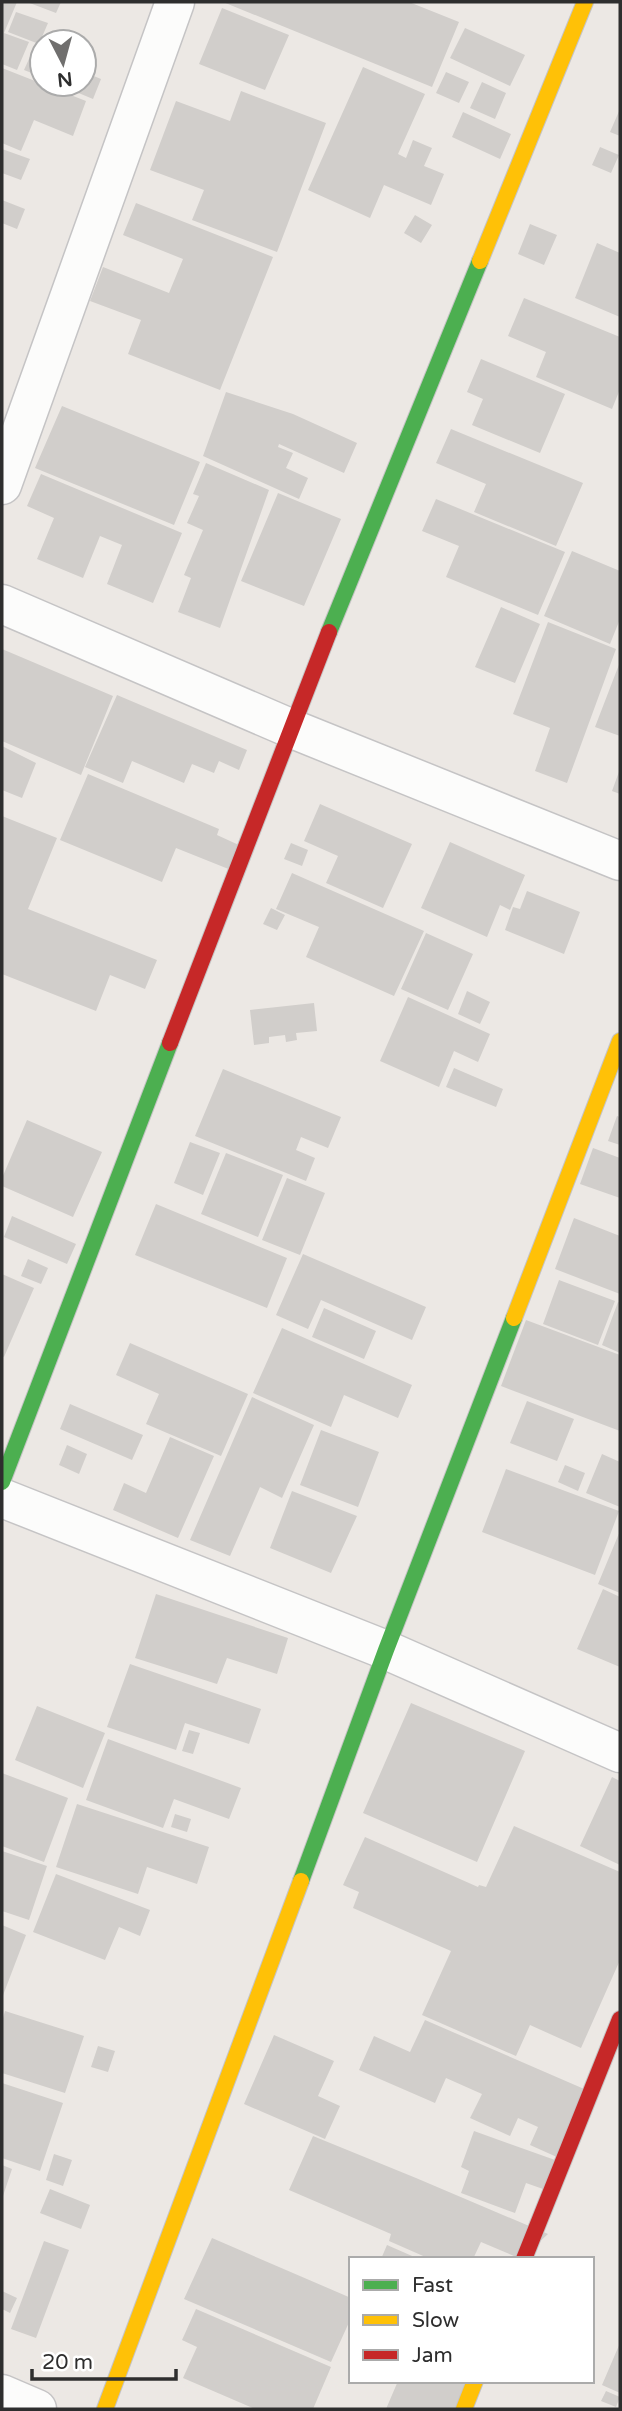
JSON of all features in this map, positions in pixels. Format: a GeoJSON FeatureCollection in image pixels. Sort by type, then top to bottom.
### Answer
{"type":"FeatureCollection","features":[{"type":"Feature","properties":{"kind":"street"},"geometry":{"type":"LineString","coordinates":[[2,485],[175,2]]}},
{"type":"Feature","properties":{"kind":"street"},"geometry":{"type":"LineString","coordinates":[[2,1482],[290,728],[585,2]]}},
{"type":"Feature","properties":{"kind":"street"},"geometry":{"type":"LineString","coordinates":[[2,604],[290,728],[620,861]]}},
{"type":"Feature","properties":{"kind":"street"},"geometry":{"type":"LineString","coordinates":[[105,2409],[386,1650],[620,1041]]}},
{"type":"Feature","properties":{"kind":"street"},"geometry":{"type":"LineString","coordinates":[[2,1498],[386,1650],[620,1753]]}},
{"type":"Feature","properties":{"kind":"street"},"geometry":{"type":"LineString","coordinates":[[525,2257],[620,2019]]}},
{"type":"Feature","properties":{"kind":"street"},"geometry":{"type":"LineString","coordinates":[[464,2409],[474,2383]]}},
{"type":"Feature","properties":{"kind":"street"},"geometry":{"type":"LineString","coordinates":[[2,2394],[37,2409]]}},
{"type":"Feature","properties":{"kind":"building"},"geometry":{"type":"Polygon","coordinates":[[[2,2],[17,2],[4,33],[28,42],[28,44],[17,70],[2,64],[2,2]]]}},
{"type":"Feature","properties":{"kind":"building"},"geometry":{"type":"Polygon","coordinates":[[[27,2],[61,2],[56,13],[27,2]]]}},
{"type":"Feature","properties":{"kind":"building"},"geometry":{"type":"Polygon","coordinates":[[[223,2],[409,2],[459,22],[432,87],[223,2]]]}},
{"type":"Feature","properties":{"kind":"building"},"geometry":{"type":"Polygon","coordinates":[[[222,8],[289,35],[265,90],[199,64],[222,8]]]}},
{"type":"Feature","properties":{"kind":"building"},"geometry":{"type":"Polygon","coordinates":[[[16,12],[48,23],[46,28],[28,28],[28,40],[8,32],[16,12]]]}},
{"type":"Feature","properties":{"kind":"building"},"geometry":{"type":"Polygon","coordinates":[[[465,28],[525,55],[510,86],[450,58],[465,28]]]}},
{"type":"Feature","properties":{"kind":"building"},"geometry":{"type":"Polygon","coordinates":[[[363,67],[425,94],[398,154],[406,158],[413,140],[432,148],[424,166],[444,174],[431,205],[384,185],[370,218],[308,190],[363,67]]]}},
{"type":"Feature","properties":{"kind":"building"},"geometry":{"type":"Polygon","coordinates":[[[2,68],[28,78],[28,98],[78,98],[86,101],[73,136],[34,120],[21,151],[2,143],[2,68]]]}},
{"type":"Feature","properties":{"kind":"building"},"geometry":{"type":"Polygon","coordinates":[[[446,72],[469,82],[459,103],[436,93],[446,72]]]}},
{"type":"Feature","properties":{"kind":"building"},"geometry":{"type":"Polygon","coordinates":[[[482,82],[506,93],[495,119],[470,108],[482,82]]]}},
{"type":"Feature","properties":{"kind":"building"},"geometry":{"type":"Polygon","coordinates":[[[241,91],[326,123],[277,252],[192,220],[204,190],[150,170],[176,101],[230,121],[241,91]]]}},
{"type":"Feature","properties":{"kind":"building"},"geometry":{"type":"Polygon","coordinates":[[[620,109],[620,136],[610,132],[620,109]]]}},
{"type":"Feature","properties":{"kind":"building"},"geometry":{"type":"Polygon","coordinates":[[[463,112],[511,134],[500,159],[452,137],[463,112]]]}},
{"type":"Feature","properties":{"kind":"building"},"geometry":{"type":"Polygon","coordinates":[[[600,147],[619,155],[611,173],[592,165],[600,147]]]}},
{"type":"Feature","properties":{"kind":"building"},"geometry":{"type":"Polygon","coordinates":[[[2,149],[30,159],[21,180],[2,173],[2,149]]]}},
{"type":"Feature","properties":{"kind":"building"},"geometry":{"type":"Polygon","coordinates":[[[2,200],[25,209],[17,229],[2,223],[2,200]]]}},
{"type":"Feature","properties":{"kind":"building"},"geometry":{"type":"Polygon","coordinates":[[[136,203],[273,257],[220,390],[128,354],[141,320],[90,301],[103,267],[169,293],[183,259],[123,235],[136,203]]]}},
{"type":"Feature","properties":{"kind":"building"},"geometry":{"type":"Polygon","coordinates":[[[415,215],[432,225],[421,243],[404,233],[415,215]]]}},
{"type":"Feature","properties":{"kind":"building"},"geometry":{"type":"Polygon","coordinates":[[[530,224],[557,235],[544,265],[518,254],[530,224]]]}},
{"type":"Feature","properties":{"kind":"building"},"geometry":{"type":"Polygon","coordinates":[[[597,243],[620,253],[620,317],[575,298],[597,243]]]}},
{"type":"Feature","properties":{"kind":"building"},"geometry":{"type":"Polygon","coordinates":[[[524,298],[620,337],[620,389],[612,409],[536,377],[546,352],[508,336],[524,298]]]}},
{"type":"Feature","properties":{"kind":"building"},"geometry":{"type":"Polygon","coordinates":[[[481,359],[565,394],[540,453],[472,425],[483,399],[467,392],[481,359]]]}},
{"type":"Feature","properties":{"kind":"building"},"geometry":{"type":"Polygon","coordinates":[[[226,392],[293,414],[357,443],[344,473],[279,444],[278,447],[293,453],[286,468],[308,478],[299,499],[203,456],[226,392]]]}},
{"type":"Feature","properties":{"kind":"building"},"geometry":{"type":"Polygon","coordinates":[[[62,406],[200,462],[174,525],[35,468],[62,406]]]}},
{"type":"Feature","properties":{"kind":"building"},"geometry":{"type":"Polygon","coordinates":[[[451,429],[583,483],[556,546],[474,512],[486,484],[436,463],[451,429]]]}},
{"type":"Feature","properties":{"kind":"building"},"geometry":{"type":"Polygon","coordinates":[[[206,463],[269,490],[220,628],[178,612],[191,578],[184,575],[203,530],[187,523],[199,496],[193,494],[206,463]]]}},
{"type":"Feature","properties":{"kind":"building"},"geometry":{"type":"Polygon","coordinates":[[[41,474],[182,533],[153,603],[107,584],[122,545],[100,536],[83,578],[37,559],[54,518],[27,506],[41,474]]]}},
{"type":"Feature","properties":{"kind":"building"},"geometry":{"type":"Polygon","coordinates":[[[278,493],[341,519],[304,606],[241,581],[278,493]]]}},
{"type":"Feature","properties":{"kind":"building"},"geometry":{"type":"Polygon","coordinates":[[[436,499],[565,552],[538,615],[446,577],[459,546],[422,531],[436,499]]]}},
{"type":"Feature","properties":{"kind":"building"},"geometry":{"type":"Polygon","coordinates":[[[572,551],[620,571],[620,619],[610,644],[544,616],[572,551]]]}},
{"type":"Feature","properties":{"kind":"building"},"geometry":{"type":"Polygon","coordinates":[[[501,607],[540,624],[515,683],[475,667],[501,607]]]}},
{"type":"Feature","properties":{"kind":"building"},"geometry":{"type":"Polygon","coordinates":[[[548,622],[616,649],[567,783],[535,771],[550,728],[513,714],[548,622]]]}},
{"type":"Feature","properties":{"kind":"building"},"geometry":{"type":"Polygon","coordinates":[[[2,649],[113,696],[81,775],[2,741],[2,649]]]}},
{"type":"Feature","properties":{"kind":"building"},"geometry":{"type":"Polygon","coordinates":[[[620,662],[620,736],[595,727],[620,662]]]}},
{"type":"Feature","properties":{"kind":"building"},"geometry":{"type":"Polygon","coordinates":[[[117,695],[247,750],[239,770],[219,761],[214,773],[192,764],[184,783],[132,761],[123,783],[85,767],[117,695]]]}},
{"type":"Feature","properties":{"kind":"building"},"geometry":{"type":"Polygon","coordinates":[[[2,746],[36,763],[22,798],[2,790],[2,746]]]}},
{"type":"Feature","properties":{"kind":"building"},"geometry":{"type":"Polygon","coordinates":[[[620,769],[620,794],[612,791],[620,769]]]}},
{"type":"Feature","properties":{"kind":"building"},"geometry":{"type":"Polygon","coordinates":[[[88,774],[219,829],[217,835],[241,846],[231,870],[176,848],[162,882],[60,840],[88,774]]]}},
{"type":"Feature","properties":{"kind":"building"},"geometry":{"type":"Polygon","coordinates":[[[320,804],[412,844],[383,908],[326,883],[338,856],[304,841],[320,804]]]}},
{"type":"Feature","properties":{"kind":"building"},"geometry":{"type":"Polygon","coordinates":[[[2,816],[57,838],[28,909],[157,960],[145,989],[110,975],[96,1011],[2,974],[2,816]]]}},
{"type":"Feature","properties":{"kind":"building"},"geometry":{"type":"Polygon","coordinates":[[[450,842],[525,875],[510,910],[500,905],[487,937],[421,908],[450,842]]]}},
{"type":"Feature","properties":{"kind":"building"},"geometry":{"type":"Polygon","coordinates":[[[291,843],[308,850],[302,866],[284,859],[291,843]]]}},
{"type":"Feature","properties":{"kind":"building"},"geometry":{"type":"Polygon","coordinates":[[[292,873],[424,931],[394,996],[306,957],[319,927],[276,909],[292,873]]]}},
{"type":"Feature","properties":{"kind":"building"},"geometry":{"type":"Polygon","coordinates":[[[527,891],[580,912],[564,954],[505,930],[513,907],[520,909],[527,891]]]}},
{"type":"Feature","properties":{"kind":"building"},"geometry":{"type":"Polygon","coordinates":[[[271,908],[285,915],[277,930],[263,924],[271,908]]]}},
{"type":"Feature","properties":{"kind":"building"},"geometry":{"type":"Polygon","coordinates":[[[426,933],[473,954],[448,1010],[401,989],[426,933]]]}},
{"type":"Feature","properties":{"kind":"building"},"geometry":{"type":"Polygon","coordinates":[[[467,991],[490,1002],[480,1024],[458,1014],[467,991]]]}},
{"type":"Feature","properties":{"kind":"building"},"geometry":{"type":"Polygon","coordinates":[[[408,997],[490,1034],[478,1062],[454,1051],[439,1087],[380,1061],[408,997]]]}},
{"type":"Feature","properties":{"kind":"building"},"geometry":{"type":"Polygon","coordinates":[[[314,1003],[317,1031],[296,1033],[297,1040],[286,1042],[285,1035],[269,1037],[269,1043],[254,1045],[250,1010],[314,1003]]]}},
{"type":"Feature","properties":{"kind":"building"},"geometry":{"type":"Polygon","coordinates":[[[454,1068],[503,1089],[496,1107],[446,1087],[454,1068]]]}},
{"type":"Feature","properties":{"kind":"building"},"geometry":{"type":"Polygon","coordinates":[[[223,1069],[341,1117],[328,1148],[301,1137],[296,1150],[315,1158],[306,1181],[195,1136],[223,1069]]]}},
{"type":"Feature","properties":{"kind":"building"},"geometry":{"type":"Polygon","coordinates":[[[617,1116],[620,1117],[620,1145],[608,1141],[617,1116]]]}},
{"type":"Feature","properties":{"kind":"building"},"geometry":{"type":"Polygon","coordinates":[[[27,1120],[102,1152],[73,1217],[2,1186],[2,1178],[27,1120]]]}},
{"type":"Feature","properties":{"kind":"building"},"geometry":{"type":"Polygon","coordinates":[[[190,1142],[220,1153],[203,1195],[174,1183],[190,1142]]]}},
{"type":"Feature","properties":{"kind":"building"},"geometry":{"type":"Polygon","coordinates":[[[593,1148],[620,1158],[620,1198],[580,1184],[593,1148]]]}},
{"type":"Feature","properties":{"kind":"building"},"geometry":{"type":"Polygon","coordinates":[[[226,1153],[283,1175],[258,1237],[201,1214],[226,1153]]]}},
{"type":"Feature","properties":{"kind":"building"},"geometry":{"type":"Polygon","coordinates":[[[287,1178],[325,1193],[300,1255],[262,1240],[287,1178]]]}},
{"type":"Feature","properties":{"kind":"building"},"geometry":{"type":"Polygon","coordinates":[[[156,1204],[287,1258],[267,1308],[135,1255],[156,1204]]]}},
{"type":"Feature","properties":{"kind":"building"},"geometry":{"type":"Polygon","coordinates":[[[12,1216],[76,1244],[67,1264],[4,1237],[12,1216]]]}},
{"type":"Feature","properties":{"kind":"building"},"geometry":{"type":"Polygon","coordinates":[[[574,1218],[620,1236],[620,1294],[555,1269],[574,1218]]]}},
{"type":"Feature","properties":{"kind":"building"},"geometry":{"type":"Polygon","coordinates":[[[303,1254],[426,1307],[412,1340],[321,1300],[308,1329],[276,1315],[303,1254]]]}},
{"type":"Feature","properties":{"kind":"building"},"geometry":{"type":"Polygon","coordinates":[[[28,1259],[48,1268],[41,1284],[21,1276],[28,1259]]]}},
{"type":"Feature","properties":{"kind":"building"},"geometry":{"type":"Polygon","coordinates":[[[2,1274],[34,1288],[4,1357],[2,1356],[2,1274]]]}},
{"type":"Feature","properties":{"kind":"building"},"geometry":{"type":"Polygon","coordinates":[[[559,1280],[615,1301],[598,1345],[543,1324],[559,1280]]]}},
{"type":"Feature","properties":{"kind":"building"},"geometry":{"type":"Polygon","coordinates":[[[618,1302],[620,1303],[620,1353],[602,1345],[618,1302]]]}},
{"type":"Feature","properties":{"kind":"building"},"geometry":{"type":"Polygon","coordinates":[[[324,1308],[376,1331],[364,1359],[312,1337],[324,1308]]]}},
{"type":"Feature","properties":{"kind":"building"},"geometry":{"type":"Polygon","coordinates":[[[526,1320],[620,1355],[620,1431],[501,1386],[526,1320]]]}},
{"type":"Feature","properties":{"kind":"building"},"geometry":{"type":"Polygon","coordinates":[[[282,1328],[412,1385],[398,1418],[344,1395],[331,1427],[253,1393],[282,1328]]]}},
{"type":"Feature","properties":{"kind":"building"},"geometry":{"type":"Polygon","coordinates":[[[130,1343],[248,1394],[221,1456],[146,1424],[159,1394],[116,1375],[130,1343]]]}},
{"type":"Feature","properties":{"kind":"building"},"geometry":{"type":"Polygon","coordinates":[[[252,1397],[314,1425],[282,1498],[260,1487],[230,1556],[190,1540],[252,1397]]]}},
{"type":"Feature","properties":{"kind":"building"},"geometry":{"type":"Polygon","coordinates":[[[527,1401],[574,1419],[557,1461],[510,1443],[527,1401]]]}},
{"type":"Feature","properties":{"kind":"building"},"geometry":{"type":"Polygon","coordinates":[[[70,1404],[143,1435],[132,1460],[60,1429],[70,1404]]]}},
{"type":"Feature","properties":{"kind":"building"},"geometry":{"type":"Polygon","coordinates":[[[321,1430],[379,1452],[358,1507],[300,1485],[321,1430]]]}},
{"type":"Feature","properties":{"kind":"building"},"geometry":{"type":"Polygon","coordinates":[[[170,1437],[214,1456],[178,1538],[113,1510],[124,1483],[146,1493],[170,1437]]]}},
{"type":"Feature","properties":{"kind":"building"},"geometry":{"type":"Polygon","coordinates":[[[67,1445],[87,1454],[79,1474],[59,1465],[67,1445]]]}},
{"type":"Feature","properties":{"kind":"building"},"geometry":{"type":"Polygon","coordinates":[[[602,1454],[620,1462],[620,1507],[586,1493],[602,1454]]]}},
{"type":"Feature","properties":{"kind":"building"},"geometry":{"type":"Polygon","coordinates":[[[565,1465],[585,1473],[578,1491],[558,1482],[565,1465]]]}},
{"type":"Feature","properties":{"kind":"building"},"geometry":{"type":"Polygon","coordinates":[[[506,1469],[619,1511],[595,1575],[482,1532],[506,1469]]]}},
{"type":"Feature","properties":{"kind":"building"},"geometry":{"type":"Polygon","coordinates":[[[292,1491],[357,1516],[331,1573],[270,1548],[292,1491]]]}},
{"type":"Feature","properties":{"kind":"building"},"geometry":{"type":"Polygon","coordinates":[[[620,1531],[620,1593],[598,1584],[620,1531]]]}},
{"type":"Feature","properties":{"kind":"building"},"geometry":{"type":"Polygon","coordinates":[[[603,1589],[620,1597],[620,1667],[577,1649],[603,1589]]]}},
{"type":"Feature","properties":{"kind":"building"},"geometry":{"type":"Polygon","coordinates":[[[156,1594],[288,1638],[277,1674],[227,1658],[217,1684],[135,1658],[156,1594]]]}},
{"type":"Feature","properties":{"kind":"building"},"geometry":{"type":"Polygon","coordinates":[[[130,1664],[261,1709],[249,1744],[185,1723],[176,1750],[107,1727],[130,1664]]]}},
{"type":"Feature","properties":{"kind":"building"},"geometry":{"type":"Polygon","coordinates":[[[411,1703],[525,1751],[477,1862],[363,1813],[411,1703]]]}},
{"type":"Feature","properties":{"kind":"building"},"geometry":{"type":"Polygon","coordinates":[[[37,1706],[105,1733],[83,1788],[15,1760],[37,1706]]]}},
{"type":"Feature","properties":{"kind":"building"},"geometry":{"type":"Polygon","coordinates":[[[189,1730],[200,1733],[193,1754],[182,1751],[189,1730]]]}},
{"type":"Feature","properties":{"kind":"building"},"geometry":{"type":"Polygon","coordinates":[[[108,1739],[241,1788],[229,1819],[174,1799],[163,1828],[86,1800],[108,1739]]]}},
{"type":"Feature","properties":{"kind":"building"},"geometry":{"type":"Polygon","coordinates":[[[2,1773],[68,1798],[44,1862],[2,1846],[2,1773]]]}},
{"type":"Feature","properties":{"kind":"building"},"geometry":{"type":"Polygon","coordinates":[[[612,1777],[620,1781],[620,1865],[580,1846],[612,1777]]]}},
{"type":"Feature","properties":{"kind":"building"},"geometry":{"type":"Polygon","coordinates":[[[77,1804],[209,1847],[197,1884],[147,1867],[138,1894],[56,1867],[77,1804]]]}},
{"type":"Feature","properties":{"kind":"building"},"geometry":{"type":"Polygon","coordinates":[[[175,1814],[191,1819],[187,1832],[171,1827],[175,1814]]]}},
{"type":"Feature","properties":{"kind":"building"},"geometry":{"type":"Polygon","coordinates":[[[514,1826],[620,1872],[620,1960],[581,2048],[530,2025],[516,2056],[422,2015],[451,1951],[353,1908],[359,1892],[343,1885],[365,1837],[478,1887],[486,1887],[514,1826]]]}},
{"type":"Feature","properties":{"kind":"building"},"geometry":{"type":"Polygon","coordinates":[[[2,1851],[47,1866],[29,1920],[2,1911],[2,1851]]]}},
{"type":"Feature","properties":{"kind":"building"},"geometry":{"type":"Polygon","coordinates":[[[56,1874],[150,1910],[140,1936],[119,1927],[105,1960],[33,1932],[56,1874]]]}},
{"type":"Feature","properties":{"kind":"building"},"geometry":{"type":"Polygon","coordinates":[[[2,1925],[26,1935],[2,1998],[2,1925]]]}},
{"type":"Feature","properties":{"kind":"building"},"geometry":{"type":"Polygon","coordinates":[[[5,2011],[84,2036],[65,2093],[2,2073],[2,2022],[5,2011]]]}},
{"type":"Feature","properties":{"kind":"building"},"geometry":{"type":"Polygon","coordinates":[[[425,2020],[598,2095],[568,2162],[530,2145],[538,2127],[518,2118],[510,2136],[470,2118],[482,2094],[446,2078],[435,2103],[359,2070],[374,2036],[410,2052],[425,2020]]]}},
{"type":"Feature","properties":{"kind":"building"},"geometry":{"type":"Polygon","coordinates":[[[274,2035],[334,2061],[318,2096],[340,2106],[325,2139],[244,2104],[274,2035]]]}},
{"type":"Feature","properties":{"kind":"building"},"geometry":{"type":"Polygon","coordinates":[[[98,2046],[115,2051],[108,2072],[91,2067],[98,2046]]]}},
{"type":"Feature","properties":{"kind":"building"},"geometry":{"type":"Polygon","coordinates":[[[2,2083],[63,2103],[40,2171],[2,2158],[2,2083]]]}},
{"type":"Feature","properties":{"kind":"building"},"geometry":{"type":"Polygon","coordinates":[[[474,2131],[555,2160],[543,2189],[526,2183],[515,2213],[461,2193],[469,2171],[461,2167],[474,2131]]]}},
{"type":"Feature","properties":{"kind":"building"},"geometry":{"type":"Polygon","coordinates":[[[313,2136],[548,2234],[523,2257],[516,2257],[481,2242],[474,2257],[425,2257],[389,2241],[391,2234],[289,2190],[313,2136]]]}},
{"type":"Feature","properties":{"kind":"building"},"geometry":{"type":"Polygon","coordinates":[[[54,2154],[72,2160],[63,2186],[46,2180],[54,2154]]]}},
{"type":"Feature","properties":{"kind":"building"},"geometry":{"type":"Polygon","coordinates":[[[2,2165],[12,2169],[2,2199],[2,2165]]]}},
{"type":"Feature","properties":{"kind":"building"},"geometry":{"type":"Polygon","coordinates":[[[50,2189],[90,2205],[81,2229],[40,2213],[50,2189]]]}},
{"type":"Feature","properties":{"kind":"building"},"geometry":{"type":"Polygon","coordinates":[[[212,2238],[349,2297],[349,2322],[331,2362],[184,2299],[212,2238]]]}},
{"type":"Feature","properties":{"kind":"building"},"geometry":{"type":"Polygon","coordinates":[[[44,2241],[69,2250],[36,2338],[11,2329],[44,2241]]]}},
{"type":"Feature","properties":{"kind":"building"},"geometry":{"type":"Polygon","coordinates":[[[387,2245],[414,2257],[382,2257],[387,2245]]]}},
{"type":"Feature","properties":{"kind":"building"},"geometry":{"type":"Polygon","coordinates":[[[2,2291],[17,2298],[10,2313],[2,2309],[2,2291]]]}},
{"type":"Feature","properties":{"kind":"building"},"geometry":{"type":"Polygon","coordinates":[[[196,2309],[331,2367],[313,2409],[255,2409],[183,2378],[197,2347],[182,2340],[196,2309]]]}},
{"type":"Feature","properties":{"kind":"building"},"geometry":{"type":"Polygon","coordinates":[[[620,2343],[620,2393],[602,2385],[620,2343]]]}},
{"type":"Feature","properties":{"kind":"building"},"geometry":{"type":"Polygon","coordinates":[[[397,2383],[480,2383],[468,2409],[386,2409],[397,2383]]]}},
{"type":"Feature","properties":{"kind":"building"},"geometry":{"type":"Polygon","coordinates":[[[606,2391],[620,2397],[616,2407],[601,2401],[606,2391]]]}},
{"type":"Feature","properties":{"kind":"traffic: fast"},"geometry":{"type":"LineString","coordinates":[[329,632],[480,261]]}},
{"type":"Feature","properties":{"kind":"traffic: fast"},"geometry":{"type":"LineString","coordinates":[[2,1482],[170,1043]]}},
{"type":"Feature","properties":{"kind":"traffic: fast"},"geometry":{"type":"LineString","coordinates":[[301,1881],[386,1650],[514,1318]]}},
{"type":"Feature","properties":{"kind":"traffic: slow"},"geometry":{"type":"LineString","coordinates":[[480,261],[585,2]]}},
{"type":"Feature","properties":{"kind":"traffic: slow"},"geometry":{"type":"LineString","coordinates":[[514,1318],[620,1041]]}},
{"type":"Feature","properties":{"kind":"traffic: slow"},"geometry":{"type":"LineString","coordinates":[[105,2409],[301,1881]]}},
{"type":"Feature","properties":{"kind":"traffic: slow"},"geometry":{"type":"LineString","coordinates":[[464,2409],[474,2383]]}},
{"type":"Feature","properties":{"kind":"traffic: jam"},"geometry":{"type":"LineString","coordinates":[[170,1043],[329,632]]}},
{"type":"Feature","properties":{"kind":"traffic: jam"},"geometry":{"type":"LineString","coordinates":[[525,2257],[620,2019]]}}]}
